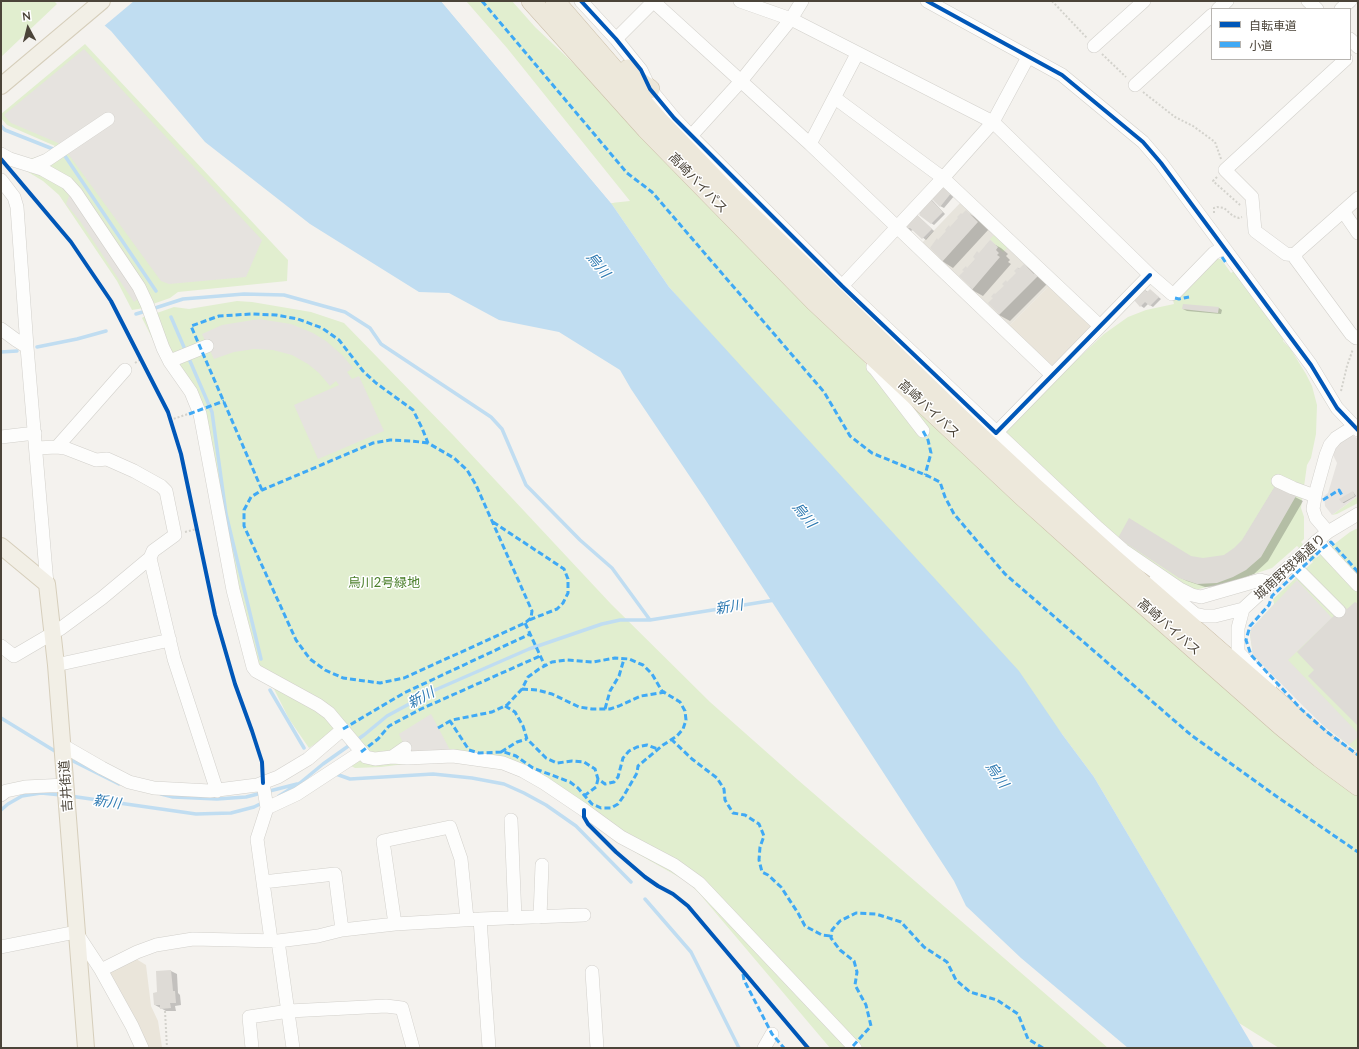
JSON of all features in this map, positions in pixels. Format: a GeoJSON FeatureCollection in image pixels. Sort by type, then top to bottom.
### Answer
{"type":"FeatureCollection","features":[{"type":"Feature","properties":{"kind":"highway","name":"高崎バイパス"},"geometry":{"type":"LineString","coordinates":[[530,1],[646,129],[815,302],[1023,497],[1102,568],[1280,725],[1320,758],[1358,786]]}},
{"type":"Feature","properties":{"kind":"highway","name":"高崎バイパス"},"geometry":{"type":"LineString","coordinates":[[555,1],[658,120],[733,198],[990,446],[1113,558],[1293,715],[1331,747],[1358,767]]}},
{"type":"Feature","properties":{"kind":"highway"},"geometry":{"type":"LineString","coordinates":[[570,1],[616,53],[634,78],[650,89]]}},
{"type":"Feature","properties":{"kind":"main road"},"geometry":{"type":"LineString","coordinates":[[1,86],[102,1]]}},
{"type":"Feature","properties":{"kind":"main road"},"geometry":{"type":"LineString","coordinates":[[1,546],[47,584]]}},
{"type":"Feature","properties":{"kind":"main road","name":"吉井街道"},"geometry":{"type":"LineString","coordinates":[[47,584],[56,665],[86,1048]]}},
{"type":"Feature","properties":{"kind":"street"},"geometry":{"type":"LineString","coordinates":[[581,1],[616,39],[640,70],[650,89],[691,136],[842,286],[996,433],[1123,550],[1192,595],[1201,597],[1260,580],[1272,583]]}},
{"type":"Feature","properties":{"kind":"street"},"geometry":{"type":"LineString","coordinates":[[616,39],[654,1],[810,144],[1052,375]]}},
{"type":"Feature","properties":{"kind":"street"},"geometry":{"type":"LineString","coordinates":[[740,1],[791,19],[993,122],[1150,275],[1172,294],[1214,253],[1223,248]]}},
{"type":"Feature","properties":{"kind":"street"},"geometry":{"type":"LineString","coordinates":[[691,136],[741,81],[791,19],[802,1]]}},
{"type":"Feature","properties":{"kind":"street"},"geometry":{"type":"LineString","coordinates":[[927,1],[1062,75],[1143,142],[1161,163],[1311,365],[1337,408],[1356,428],[1336,438],[1330,445],[1326,455],[1313,508],[1316,518],[1328,532]]}},
{"type":"Feature","properties":{"kind":"street"},"geometry":{"type":"LineString","coordinates":[[1094,46],[1144,1]]}},
{"type":"Feature","properties":{"kind":"street"},"geometry":{"type":"LineString","coordinates":[[1219,8],[1227,1]]}},
{"type":"Feature","properties":{"kind":"street"},"geometry":{"type":"LineString","coordinates":[[1308,1],[1316,8]]}},
{"type":"Feature","properties":{"kind":"street"},"geometry":{"type":"LineString","coordinates":[[1342,8],[1350,1]]}},
{"type":"Feature","properties":{"kind":"street"},"geometry":{"type":"LineString","coordinates":[[1135,85],[1211,16]]}},
{"type":"Feature","properties":{"kind":"street"},"geometry":{"type":"LineString","coordinates":[[1351,40],[1358,48]]}},
{"type":"Feature","properties":{"kind":"street"},"geometry":{"type":"LineString","coordinates":[[810,144],[857,54]]}},
{"type":"Feature","properties":{"kind":"street"},"geometry":{"type":"LineString","coordinates":[[842,286],[993,122],[1028,57]]}},
{"type":"Feature","properties":{"kind":"street"},"geometry":{"type":"LineString","coordinates":[[1296,255],[1286,254],[1255,231],[1252,197],[1225,170],[1345,60]]}},
{"type":"Feature","properties":{"kind":"street"},"geometry":{"type":"LineString","coordinates":[[835,98],[943,178],[1100,326]]}},
{"type":"Feature","properties":{"kind":"street"},"geometry":{"type":"LineString","coordinates":[[32,166],[47,160],[108,119]]}},
{"type":"Feature","properties":{"kind":"street"},"geometry":{"type":"LineString","coordinates":[[1,154],[10,159],[42,169],[58,177],[67,183],[76,193],[139,287],[149,310],[162,348],[191,392],[200,414],[233,590],[253,667],[256,671],[318,705],[329,713],[345,730],[366,757],[375,759],[392,757],[408,758],[453,756],[503,763],[523,771],[544,783],[621,837],[674,865],[699,883],[855,1048]]}},
{"type":"Feature","properties":{"kind":"street"},"geometry":{"type":"LineString","coordinates":[[3,186],[14,197],[17,207],[47,584]]}},
{"type":"Feature","properties":{"kind":"street"},"geometry":{"type":"LineString","coordinates":[[1357,338],[1351,334],[1295,258],[1297,252],[1358,198]]}},
{"type":"Feature","properties":{"kind":"street"},"geometry":{"type":"LineString","coordinates":[[1343,211],[1358,233]]}},
{"type":"Feature","properties":{"kind":"street"},"geometry":{"type":"LineString","coordinates":[[996,433],[1150,275]]}},
{"type":"Feature","properties":{"kind":"street"},"geometry":{"type":"LineString","coordinates":[[1,329],[27,346]]}},
{"type":"Feature","properties":{"kind":"street"},"geometry":{"type":"LineString","coordinates":[[170,361],[208,346]]}},
{"type":"Feature","properties":{"kind":"street"},"geometry":{"type":"LineString","coordinates":[[877,360],[873,367],[923,431]]}},
{"type":"Feature","properties":{"kind":"street"},"geometry":{"type":"LineString","coordinates":[[57,446],[126,370]]}},
{"type":"Feature","properties":{"kind":"street"},"geometry":{"type":"LineString","coordinates":[[1,437],[35,433]]}},
{"type":"Feature","properties":{"kind":"street"},"geometry":{"type":"LineString","coordinates":[[1,646],[14,656],[60,629],[102,598],[150,558],[153,551],[175,535],[166,491],[161,486],[134,471],[106,459],[96,460],[57,446],[36,448]]}},
{"type":"Feature","properties":{"kind":"street"},"geometry":{"type":"LineString","coordinates":[[1278,481],[1315,496]]}},
{"type":"Feature","properties":{"kind":"street","name":"城南野球場通り"},"geometry":{"type":"LineString","coordinates":[[1243,609],[1317,541],[1328,532],[1358,514]]}},
{"type":"Feature","properties":{"kind":"street"},"geometry":{"type":"LineString","coordinates":[[1317,541],[1358,585]]}},
{"type":"Feature","properties":{"kind":"street"},"geometry":{"type":"LineString","coordinates":[[150,558],[177,666],[217,791]]}},
{"type":"Feature","properties":{"kind":"street"},"geometry":{"type":"LineString","coordinates":[[1113,558],[1158,583],[1195,614],[1215,616],[1243,609],[1238,628],[1238,652],[1268,681],[1293,715]]}},
{"type":"Feature","properties":{"kind":"street"},"geometry":{"type":"LineString","coordinates":[[1292,564],[1339,611]]}},
{"type":"Feature","properties":{"kind":"street"},"geometry":{"type":"LineString","coordinates":[[56,665],[170,640]]}},
{"type":"Feature","properties":{"kind":"street"},"geometry":{"type":"LineString","coordinates":[[62,745],[129,782],[174,790],[217,791],[257,785],[292,770],[345,730]]}},
{"type":"Feature","properties":{"kind":"street"},"geometry":{"type":"LineString","coordinates":[[392,757],[405,748]]}},
{"type":"Feature","properties":{"kind":"street"},"geometry":{"type":"LineString","coordinates":[[267,808],[297,794],[360,750]]}},
{"type":"Feature","properties":{"kind":"street"},"geometry":{"type":"LineString","coordinates":[[264,783],[267,808],[257,839],[263,882],[289,1011],[293,1048]]}},
{"type":"Feature","properties":{"kind":"street"},"geometry":{"type":"LineString","coordinates":[[1,795],[6,791],[25,787],[66,785]]}},
{"type":"Feature","properties":{"kind":"street"},"geometry":{"type":"LineString","coordinates":[[512,820],[515,918]]}},
{"type":"Feature","properties":{"kind":"street"},"geometry":{"type":"LineString","coordinates":[[395,924],[383,841],[450,827],[461,859],[467,919]]}},
{"type":"Feature","properties":{"kind":"street"},"geometry":{"type":"LineString","coordinates":[[540,917],[542,865]]}},
{"type":"Feature","properties":{"kind":"street"},"geometry":{"type":"LineString","coordinates":[[263,882],[335,874],[342,930]]}},
{"type":"Feature","properties":{"kind":"street"},"geometry":{"type":"LineString","coordinates":[[101,970],[137,952],[156,945],[193,940],[275,941],[318,936],[342,930],[395,924],[467,919],[584,915]]}},
{"type":"Feature","properties":{"kind":"street"},"geometry":{"type":"LineString","coordinates":[[480,919],[489,1048]]}},
{"type":"Feature","properties":{"kind":"street"},"geometry":{"type":"LineString","coordinates":[[1,947],[76,932],[101,970],[132,1026],[142,1048]]}},
{"type":"Feature","properties":{"kind":"street"},"geometry":{"type":"LineString","coordinates":[[592,972],[597,1048]]}},
{"type":"Feature","properties":{"kind":"street"},"geometry":{"type":"LineString","coordinates":[[252,1048],[249,1017],[289,1011],[386,1006],[402,1008],[413,1048]]}},
{"type":"Feature","properties":{"kind":"street"},"geometry":{"type":"LineString","coordinates":[[764,1048],[772,1034]]}},
{"type":"Feature","properties":{"kind":"path"},"geometry":{"type":"LineString","coordinates":[[1052,1],[1094,46],[1135,85],[1175,117],[1193,126],[1215,142],[1225,170],[1213,180],[1238,202],[1241,207]]}},
{"type":"Feature","properties":{"kind":"path"},"geometry":{"type":"LineString","coordinates":[[1215,215],[1214,208],[1218,207],[1224,208],[1233,216],[1239,218],[1243,216],[1242,212]]}},
{"type":"Feature","properties":{"kind":"path"},"geometry":{"type":"LineString","coordinates":[[1337,408],[1347,366],[1357,338]]}},
{"type":"Feature","properties":{"kind":"path"},"geometry":{"type":"LineString","coordinates":[[137,353],[144,366]]}},
{"type":"Feature","properties":{"kind":"path"},"geometry":{"type":"LineString","coordinates":[[173,427],[170,418],[189,414]]}},
{"type":"Feature","properties":{"kind":"path"},"geometry":{"type":"LineString","coordinates":[[196,524],[198,536]]}},
{"type":"Feature","properties":{"kind":"path"},"geometry":{"type":"LineString","coordinates":[[165,1011],[167,1048]]}},
{"type":"Feature","properties":{"kind":"shaded area"},"geometry":{"type":"Polygon","coordinates":[[[84,49],[262,240],[246,277],[169,284],[161,281],[69,155],[58,143],[11,123],[4,115],[84,49]]]}},
{"type":"Feature","properties":{"kind":"shaded area"},"geometry":{"type":"Polygon","coordinates":[[[69,196],[73,197],[140,297],[134,302],[80,221],[66,204],[69,196]]]}},
{"type":"Feature","properties":{"kind":"shaded area"},"geometry":{"type":"Polygon","coordinates":[[[962,201],[1050,285],[1007,328],[920,245],[962,201]]]}},
{"type":"Feature","properties":{"kind":"shaded area"},"geometry":{"type":"Polygon","coordinates":[[[1050,285],[1091,324],[1092,331],[1054,367],[1048,368],[1007,328],[1050,285]]]}},
{"type":"Feature","properties":{"kind":"shaded area"},"geometry":{"type":"Polygon","coordinates":[[[259,319],[291,324],[313,333],[326,341],[342,355],[353,368],[347,372],[352,379],[359,376],[384,431],[318,459],[294,405],[339,385],[336,381],[330,386],[319,373],[308,364],[292,355],[273,350],[254,349],[234,352],[214,359],[202,334],[222,325],[259,319]]]}},
{"type":"Feature","properties":{"kind":"shaded area"},"geometry":{"type":"Polygon","coordinates":[[[1354,436],[1358,439],[1358,496],[1332,515],[1325,506],[1324,496],[1328,493],[1337,463],[1333,455],[1335,448],[1345,437],[1354,436]]]}},
{"type":"Feature","properties":{"kind":"shaded area"},"geometry":{"type":"Polygon","coordinates":[[[1297,580],[1332,618],[1288,660],[1358,733],[1358,737],[1349,745],[1325,727],[1253,655],[1250,635],[1251,629],[1297,580]]]}},
{"type":"Feature","properties":{"kind":"shaded area"},"geometry":{"type":"Polygon","coordinates":[[[431,714],[450,750],[408,754],[399,734],[431,714]]]}},
{"type":"Feature","properties":{"kind":"shaded area"},"geometry":{"type":"Polygon","coordinates":[[[133,957],[146,965],[151,1006],[158,1021],[162,1047],[160,1048],[144,1048],[106,971],[133,957]]]}},
{"type":"Feature","properties":{"kind":"green space"},"geometry":{"type":"Polygon","coordinates":[[[1,1],[54,1],[57,4],[1,57],[1,1]]]}},
{"type":"Feature","properties":{"kind":"green space"},"geometry":{"type":"Polygon","coordinates":[[[466,1],[512,1],[535,27],[589,78],[858,351],[871,373],[885,378],[1358,791],[1358,1048],[1279,1048],[1239,1023],[1094,777],[1062,734],[669,287],[611,203],[630,201],[507,48],[466,1]]]}},
{"type":"Feature","properties":{"kind":"green space","name":"烏川2号緑地"},"geometry":{"type":"Polygon","coordinates":[[[85,44],[288,260],[287,281],[178,292],[170,298],[153,304],[157,313],[174,307],[189,309],[237,301],[252,302],[311,312],[344,323],[454,436],[611,604],[710,702],[1108,1048],[830,1048],[698,892],[686,881],[638,854],[541,786],[504,770],[450,760],[355,768],[349,765],[358,758],[336,730],[309,748],[289,719],[274,689],[251,674],[195,416],[188,397],[164,362],[142,318],[145,316],[144,308],[132,310],[117,281],[59,195],[43,181],[23,169],[23,161],[43,155],[55,146],[7,125],[1,118],[1,114],[85,44]]]}},
{"type":"Feature","properties":{"kind":"green space"},"geometry":{"type":"Polygon","coordinates":[[[995,234],[1008,247],[1003,252],[990,239],[995,234]]]}},
{"type":"Feature","properties":{"kind":"green space"},"geometry":{"type":"Polygon","coordinates":[[[1217,259],[1221,259],[1231,273],[1234,271],[1284,339],[1283,341],[1290,348],[1312,386],[1317,405],[1316,434],[1311,458],[1307,465],[1301,508],[1304,517],[1304,539],[1301,542],[1316,558],[1350,532],[1358,528],[1358,752],[1325,727],[1253,655],[1250,635],[1251,629],[1274,604],[1273,599],[1313,562],[1297,546],[1272,568],[1242,578],[1195,590],[1184,586],[1114,537],[1005,436],[1005,428],[1104,334],[1128,317],[1146,310],[1174,304],[1173,300],[1217,259]]]}},
{"type":"Feature","properties":{"kind":"green space"},"geometry":{"type":"Polygon","coordinates":[[[1358,496],[1358,503],[1332,515],[1358,496]]]}},
{"type":"Feature","properties":{"kind":"water","name":"烏川"},"geometry":{"type":"Polygon","coordinates":[[[76,1],[441,1],[611,203],[669,287],[1019,671],[1062,734],[1094,777],[1254,1048],[1128,1048],[1021,958],[966,906],[954,881],[620,370],[559,332],[499,320],[449,293],[419,292],[310,224],[205,142],[111,31],[76,1]]]}},
{"type":"Feature","properties":{"kind":"pier"},"geometry":{"type":"Polygon","coordinates":[[[134,1],[103,27],[75,2],[134,1]]]}},
{"type":"Feature","properties":{"kind":"pier"},"geometry":{"type":"Polygon","coordinates":[[[441,1],[443,1],[487,52],[614,203],[611,203],[441,1]]]}},
{"type":"Feature","properties":{"kind":"building"},"geometry":{"type":"Polygon","coordinates":[[[943,183],[952,192],[940,207],[930,197],[943,183]]]}},
{"type":"Feature","properties":{"kind":"building"},"geometry":{"type":"Polygon","coordinates":[[[927,196],[943,212],[931,224],[919,215],[920,214],[918,212],[927,196]]]}},
{"type":"Feature","properties":{"kind":"building"},"geometry":{"type":"Polygon","coordinates":[[[966,210],[978,222],[942,262],[930,248],[937,238],[938,240],[946,231],[945,230],[949,225],[950,227],[958,218],[957,217],[966,210]]]}},
{"type":"Feature","properties":{"kind":"building"},"geometry":{"type":"Polygon","coordinates":[[[914,212],[932,229],[922,239],[910,228],[904,229],[914,212]]]}},
{"type":"Feature","properties":{"kind":"building"},"geometry":{"type":"Polygon","coordinates":[[[990,240],[998,247],[996,250],[999,253],[997,255],[1000,257],[971,291],[968,288],[970,286],[959,276],[964,271],[962,270],[966,266],[967,268],[975,259],[973,257],[977,251],[979,253],[990,240]]]}},
{"type":"Feature","properties":{"kind":"building"},"geometry":{"type":"Polygon","coordinates":[[[1024,264],[1038,276],[998,316],[996,314],[998,313],[988,303],[993,298],[991,297],[1004,286],[1002,284],[1006,280],[1007,282],[1016,273],[1014,271],[1018,267],[1019,269],[1024,264]]]}},
{"type":"Feature","properties":{"kind":"building"},"geometry":{"type":"Polygon","coordinates":[[[1144,289],[1147,292],[1150,289],[1159,297],[1150,306],[1145,302],[1140,307],[1134,300],[1144,289]]]}},
{"type":"Feature","properties":{"kind":"building"},"geometry":{"type":"Polygon","coordinates":[[[1183,304],[1219,307],[1218,313],[1182,309],[1183,304]]]}},
{"type":"Feature","properties":{"kind":"building"},"geometry":{"type":"Polygon","coordinates":[[[1275,486],[1296,496],[1261,557],[1246,570],[1217,583],[1197,584],[1179,578],[1118,538],[1129,518],[1191,556],[1203,558],[1224,555],[1242,540],[1275,486]]]}},
{"type":"Feature","properties":{"kind":"building"},"geometry":{"type":"Polygon","coordinates":[[[1353,491],[1355,496],[1342,503],[1339,499],[1353,491]]]}},
{"type":"Feature","properties":{"kind":"building"},"geometry":{"type":"Polygon","coordinates":[[[1355,602],[1358,604],[1358,726],[1308,676],[1314,670],[1297,652],[1344,606],[1347,609],[1355,602]]]}},
{"type":"Feature","properties":{"kind":"building"},"geometry":{"type":"Polygon","coordinates":[[[171,970],[176,1003],[170,1003],[171,1008],[160,1009],[160,1005],[154,1005],[153,993],[157,992],[156,971],[171,970]]]}},
{"type":"Feature","properties":{"kind":"waterway"},"geometry":{"type":"LineString","coordinates":[[1,126],[5,130],[53,149]]}},
{"type":"Feature","properties":{"kind":"waterway"},"geometry":{"type":"LineString","coordinates":[[65,156],[156,291]]}},
{"type":"Feature","properties":{"kind":"waterway"},"geometry":{"type":"LineString","coordinates":[[152,309],[183,299],[244,294],[284,295],[345,312],[370,328],[381,344],[491,417],[502,429],[526,485],[580,540],[612,568],[650,620]]}},
{"type":"Feature","properties":{"kind":"waterway"},"geometry":{"type":"LineString","coordinates":[[136,314],[146,311]]}},
{"type":"Feature","properties":{"kind":"waterway"},"geometry":{"type":"LineString","coordinates":[[171,317],[212,412],[226,514],[261,659]]}},
{"type":"Feature","properties":{"kind":"waterway"},"geometry":{"type":"LineString","coordinates":[[37,347],[77,339],[106,331]]}},
{"type":"Feature","properties":{"kind":"waterway"},"geometry":{"type":"LineString","coordinates":[[1,352],[17,351]]}},
{"type":"Feature","properties":{"kind":"waterway","name":"新川"},"geometry":{"type":"LineString","coordinates":[[279,796],[300,783],[387,716],[435,690],[529,649],[602,624],[620,620],[650,620],[775,600]]}},
{"type":"Feature","properties":{"kind":"waterway"},"geometry":{"type":"LineString","coordinates":[[270,690],[304,748]]}},
{"type":"Feature","properties":{"kind":"waterway"},"geometry":{"type":"LineString","coordinates":[[1,718],[58,753]]}},
{"type":"Feature","properties":{"kind":"waterway"},"geometry":{"type":"LineString","coordinates":[[69,759],[119,784]]}},
{"type":"Feature","properties":{"kind":"waterway"},"geometry":{"type":"LineString","coordinates":[[336,774],[350,779],[433,774],[472,778],[504,784],[546,805],[576,826],[631,882]]}},
{"type":"Feature","properties":{"kind":"waterway"},"geometry":{"type":"LineString","coordinates":[[161,794],[173,797],[217,799],[246,797],[297,784]]}},
{"type":"Feature","properties":{"kind":"waterway","name":"新川"},"geometry":{"type":"LineString","coordinates":[[1,810],[22,796],[41,793],[61,795]]}},
{"type":"Feature","properties":{"kind":"waterway","name":"新川"},"geometry":{"type":"LineString","coordinates":[[70,796],[196,814],[231,813],[254,807],[262,803]]}},
{"type":"Feature","properties":{"kind":"waterway"},"geometry":{"type":"LineString","coordinates":[[645,899],[691,952],[739,1048]]}},
{"type":"Feature","properties":{"kind":"marked path"},"geometry":{"type":"LineString","coordinates":[[482,1],[627,173],[652,192],[824,392],[850,436],[872,453],[940,482],[945,497],[954,514],[1005,574],[1191,735],[1358,852]]}},
{"type":"Feature","properties":{"kind":"marked path"},"geometry":{"type":"LineString","coordinates":[[1222,257],[1226,263]]}},
{"type":"Feature","properties":{"kind":"marked path"},"geometry":{"type":"LineString","coordinates":[[1175,298],[1179,299],[1189,297]]}},
{"type":"Feature","properties":{"kind":"marked path"},"geometry":{"type":"LineString","coordinates":[[262,490],[191,326],[219,316],[251,314],[276,315],[298,319],[322,328],[339,340],[363,371],[376,383],[413,410],[428,443],[454,458],[467,470],[476,485],[532,611],[531,618],[525,623],[404,678],[380,683],[343,678],[325,670],[310,659],[296,640],[244,526],[244,510],[251,497],[262,490],[373,443],[390,440],[428,443]]}},
{"type":"Feature","properties":{"kind":"marked path"},"geometry":{"type":"LineString","coordinates":[[189,414],[224,401]]}},
{"type":"Feature","properties":{"kind":"marked path"},"geometry":{"type":"LineString","coordinates":[[923,431],[928,440],[931,453],[925,475]]}},
{"type":"Feature","properties":{"kind":"marked path"},"geometry":{"type":"LineString","coordinates":[[1323,500],[1339,490],[1343,497]]}},
{"type":"Feature","properties":{"kind":"marked path"},"geometry":{"type":"LineString","coordinates":[[493,522],[564,569],[568,579],[568,593],[563,603],[557,609],[529,620]]}},
{"type":"Feature","properties":{"kind":"marked path"},"geometry":{"type":"LineString","coordinates":[[1358,572],[1331,542],[1272,596],[1269,605],[1250,626],[1246,640],[1251,655],[1301,709],[1327,732],[1358,755]]}},
{"type":"Feature","properties":{"kind":"marked path"},"geometry":{"type":"LineString","coordinates":[[525,623],[545,666]]}},
{"type":"Feature","properties":{"kind":"marked path"},"geometry":{"type":"LineString","coordinates":[[343,729],[404,693],[530,634]]}},
{"type":"Feature","properties":{"kind":"marked path"},"geometry":{"type":"LineString","coordinates":[[361,752],[378,739],[389,726],[421,709],[540,656]]}},
{"type":"Feature","properties":{"kind":"marked path"},"geometry":{"type":"LineString","coordinates":[[438,728],[450,721],[452,720],[492,712],[507,705],[522,689],[528,677],[552,662],[567,660],[593,662],[615,658],[629,659],[643,665],[652,674],[662,691],[680,702],[685,711],[686,720],[683,729],[677,736],[663,745],[638,766],[637,773],[623,797],[618,804],[611,808],[601,808],[592,804],[578,788],[570,782],[533,768],[516,756],[504,752],[479,753],[469,750],[450,721]]}},
{"type":"Feature","properties":{"kind":"marked path"},"geometry":{"type":"LineString","coordinates":[[605,709],[610,691],[619,676],[624,659]]}},
{"type":"Feature","properties":{"kind":"marked path"},"geometry":{"type":"LineString","coordinates":[[522,689],[537,690],[552,694],[579,707],[592,709],[610,709],[641,696],[665,692]]}},
{"type":"Feature","properties":{"kind":"marked path"},"geometry":{"type":"LineString","coordinates":[[505,706],[515,712],[523,726],[527,739],[546,758],[557,763],[572,761],[584,762],[595,769],[598,779],[605,784],[614,782],[618,777],[623,758],[629,751],[637,747],[647,745],[658,749]]}},
{"type":"Feature","properties":{"kind":"marked path"},"geometry":{"type":"LineString","coordinates":[[501,752],[517,742],[527,739]]}},
{"type":"Feature","properties":{"kind":"marked path"},"geometry":{"type":"LineString","coordinates":[[671,739],[692,759],[717,778],[724,789],[725,800],[733,813],[745,815],[759,824],[764,836],[760,847],[759,860],[762,872],[768,875],[781,887],[805,926],[822,935],[831,936]]}},
{"type":"Feature","properties":{"kind":"marked path"},"geometry":{"type":"LineString","coordinates":[[584,796],[596,787],[598,779]]}},
{"type":"Feature","properties":{"kind":"marked path"},"geometry":{"type":"LineString","coordinates":[[853,1046],[871,1026],[866,1005],[855,985],[857,972],[854,961],[840,950],[831,938],[832,930],[840,921],[856,913],[876,914],[901,922],[924,947],[947,962],[956,980],[970,992],[997,1000],[1018,1014],[1028,1039],[1043,1048]]}},
{"type":"Feature","properties":{"kind":"marked path"},"geometry":{"type":"LineString","coordinates":[[743,974],[744,980],[772,1034],[784,1048]]}},
{"type":"Feature","properties":{"kind":"cycle path"},"geometry":{"type":"LineString","coordinates":[[581,1],[616,39],[641,70],[650,89],[674,118],[842,286],[996,433],[1150,275]]}},
{"type":"Feature","properties":{"kind":"cycle path"},"geometry":{"type":"LineString","coordinates":[[927,1],[1062,75],[1143,142],[1161,163],[1311,365],[1337,408],[1358,430]]}},
{"type":"Feature","properties":{"kind":"cycle path"},"geometry":{"type":"LineString","coordinates":[[1,159],[71,242],[111,301],[168,412],[181,454],[215,615],[235,684],[262,762],[263,783]]}},
{"type":"Feature","properties":{"kind":"cycle path"},"geometry":{"type":"LineString","coordinates":[[584,810],[584,817],[588,824],[616,852],[645,877],[673,894],[688,906],[808,1048]]}}]}
